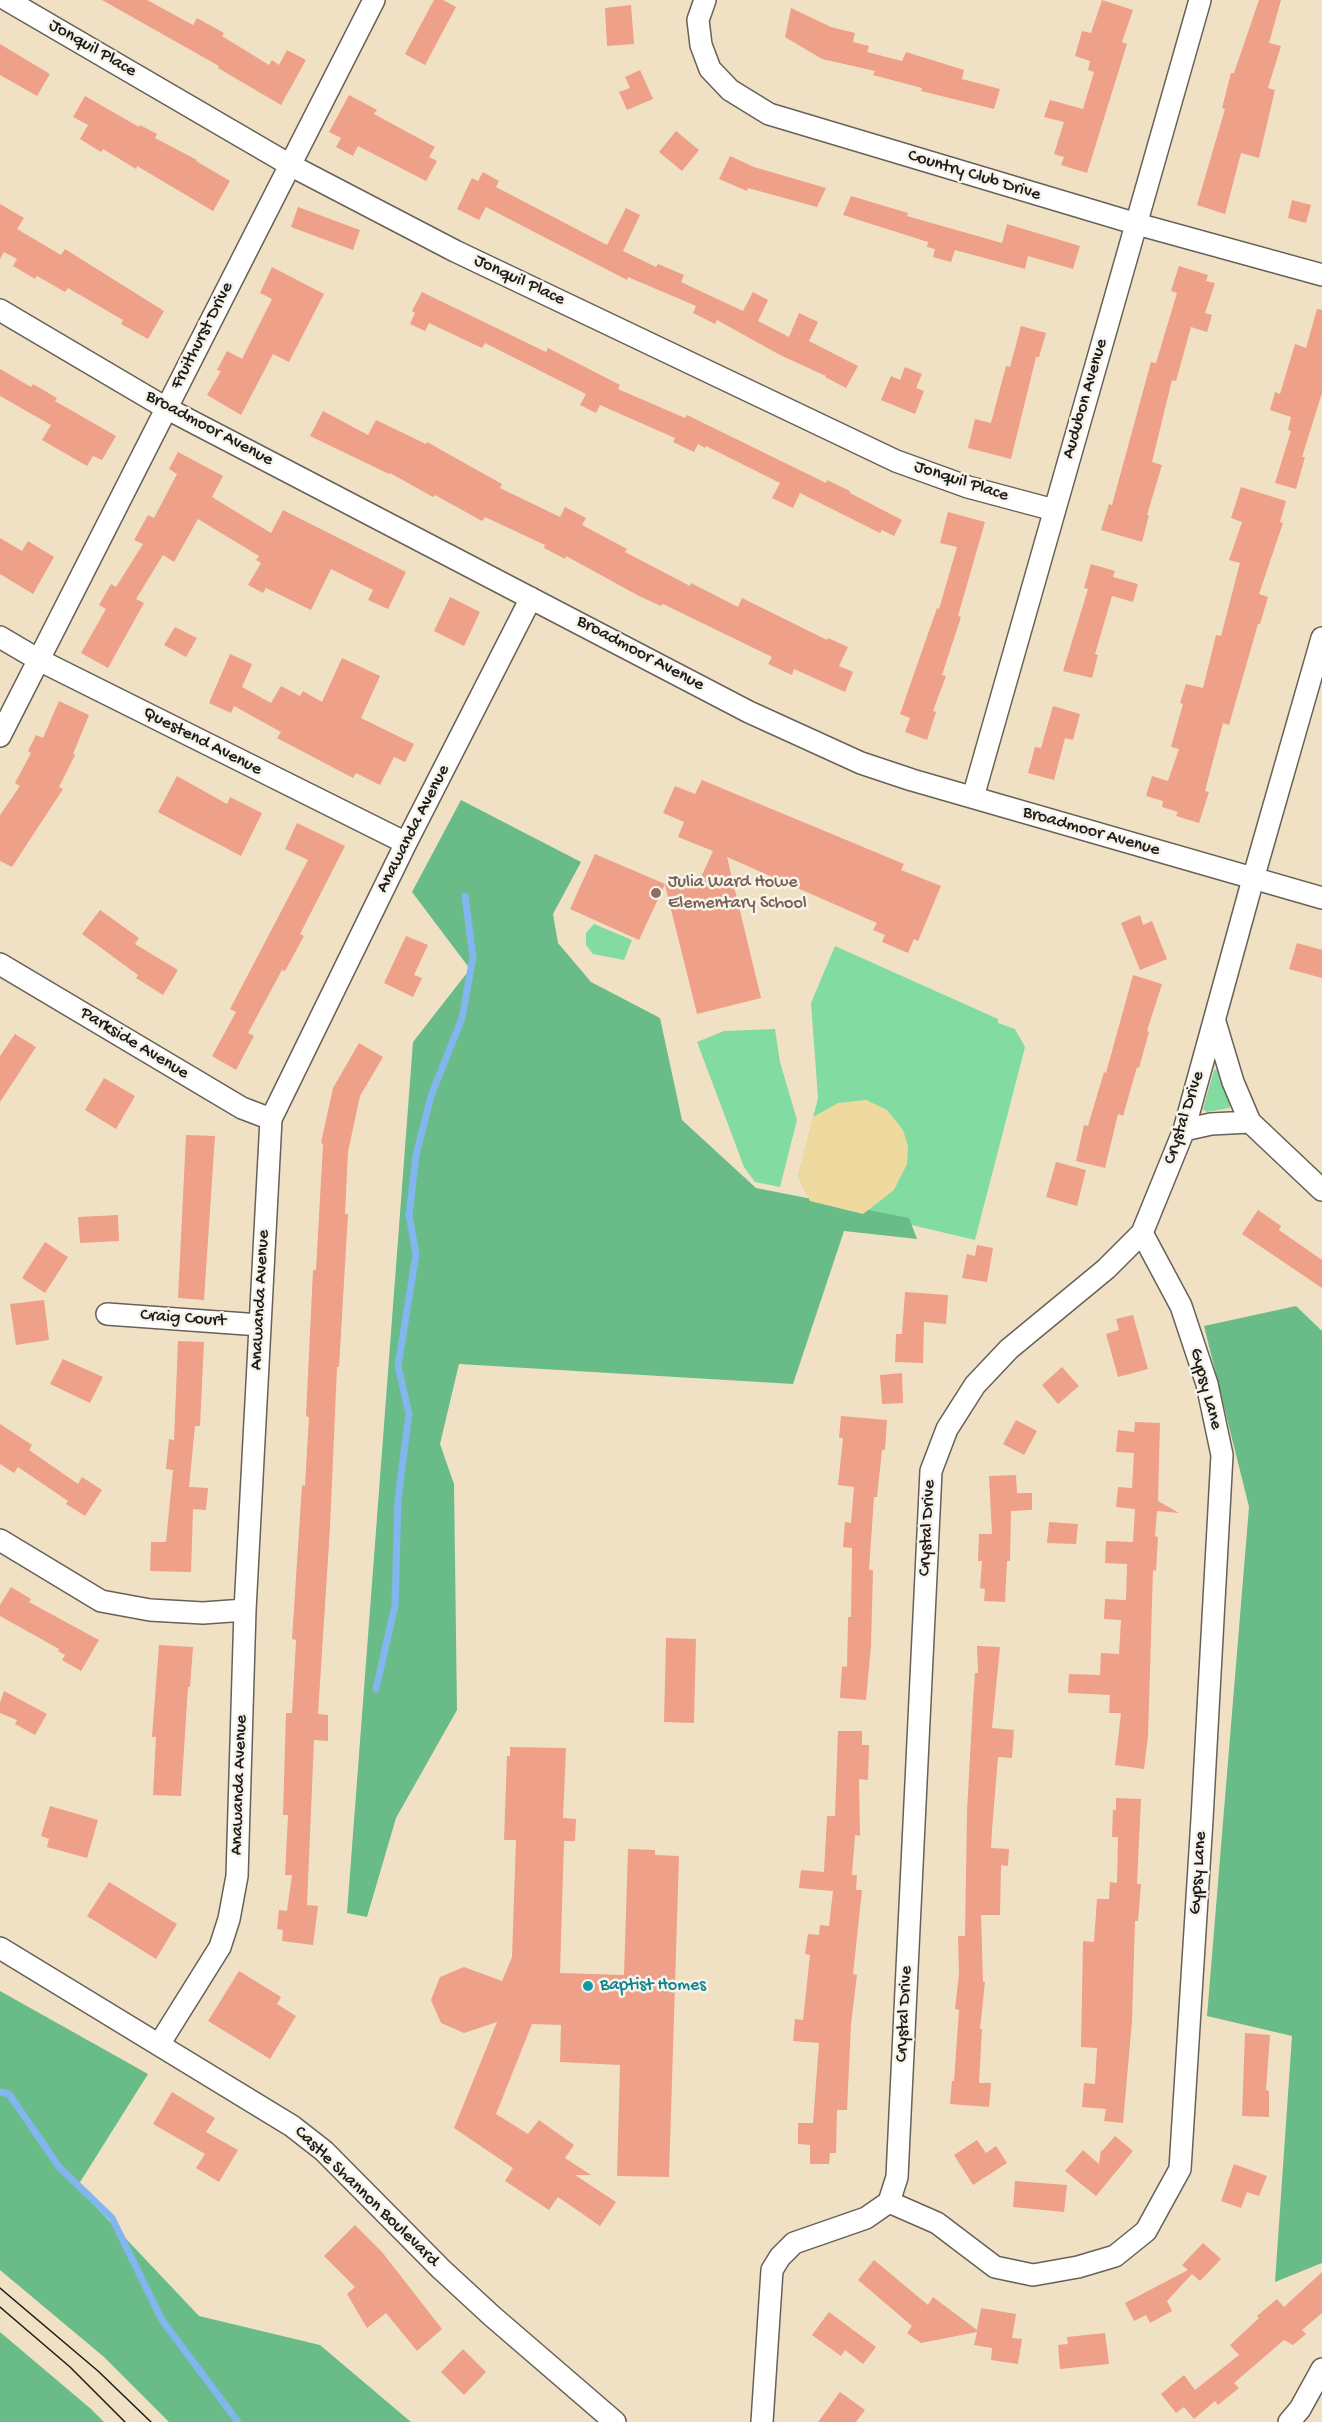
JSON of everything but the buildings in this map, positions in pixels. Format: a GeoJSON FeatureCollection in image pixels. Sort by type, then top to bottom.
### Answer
{"type":"FeatureCollection","features":[{"type":"Feature","properties":{"kind":"street","name":"Jonquil Place"},"geometry":{"type":"LineString","coordinates":[[7,0],[290,165],[456,251],[896,461],[968,488],[1054,510]]}},
{"type":"Feature","properties":{"kind":"street","name":"Fruithurst Drive"},"geometry":{"type":"LineString","coordinates":[[0,736],[374,0]]}},
{"type":"Feature","properties":{"kind":"street","name":"Country Club Drive"},"geometry":{"type":"LineString","coordinates":[[705,0],[698,20],[701,45],[710,69],[729,90],[769,114],[1137,224],[1322,274]]}},
{"type":"Feature","properties":{"kind":"street","name":"Audubon Avenue"},"geometry":{"type":"LineString","coordinates":[[973,797],[1200,0]]}},
{"type":"Feature","properties":{"kind":"street","name":"Broadmoor Avenue"},"geometry":{"type":"LineString","coordinates":[[0,310],[166,408],[749,712],[861,763],[1322,898]]}},
{"type":"Feature","properties":{"kind":"street","name":"Anawanda Avenue"},"geometry":{"type":"LineString","coordinates":[[160,2043],[214,1959],[229,1919],[237,1876],[245,1610],[271,1119],[406,843],[531,598]]}},
{"type":"Feature","properties":{"kind":"street","name":"Questend Avenue"},"geometry":{"type":"LineString","coordinates":[[0,637],[39,660],[406,843]]}},
{"type":"Feature","properties":{"kind":"street","name":"Crystal Drive"},"geometry":{"type":"LineString","coordinates":[[889,2202],[897,2177],[931,1471],[947,1429],[975,1385],[1009,1349],[1106,1269],[1142,1233],[1184,1130],[1322,638]]}},
{"type":"Feature","properties":{"kind":"street","name":"Parkside Avenue"},"geometry":{"type":"LineString","coordinates":[[0,964],[242,1108],[271,1119]]}},
{"type":"Feature","properties":{"kind":"street"},"geometry":{"type":"LineString","coordinates":[[1215,1022],[1233,1082],[1250,1122],[1322,1190]]}},
{"type":"Feature","properties":{"kind":"street"},"geometry":{"type":"LineString","coordinates":[[1184,1130],[1211,1124],[1250,1122]]}},
{"type":"Feature","properties":{"kind":"street","name":"Gypsy Lane"},"geometry":{"type":"LineString","coordinates":[[889,2202],[937,2223],[995,2267],[1033,2275],[1078,2267],[1115,2256],[1146,2232],[1180,2169],[1222,1455],[1207,1384],[1181,1306],[1142,1233]]}},
{"type":"Feature","properties":{"kind":"street","name":"Craig Court"},"geometry":{"type":"LineString","coordinates":[[107,1314],[260,1324]]}},
{"type":"Feature","properties":{"kind":"street"},"geometry":{"type":"LineString","coordinates":[[0,1540],[101,1601],[150,1610],[203,1613],[245,1610]]}},
{"type":"Feature","properties":{"kind":"street","name":"Castle Shannon Boulevard"},"geometry":{"type":"LineString","coordinates":[[0,1948],[160,2043],[292,2126],[324,2151],[492,2316],[615,2422]]}},
{"type":"Feature","properties":{"kind":"street"},"geometry":{"type":"LineString","coordinates":[[762,2422],[772,2270],[780,2257],[794,2243],[866,2218],[889,2202]]}},
{"type":"Feature","properties":{"kind":"street"},"geometry":{"type":"LineString","coordinates":[[1289,2422],[1300,2409],[1322,2369]]}},
{"type":"Feature","properties":{"kind":"green space"},"geometry":{"type":"Polygon","coordinates":[[[461,800],[581,862],[553,914],[558,943],[591,982],[660,1018],[682,1120],[756,1188],[909,1218],[917,1239],[844,1231],[793,1384],[459,1364],[440,1444],[454,1484],[457,1710],[396,1818],[367,1917],[347,1913],[413,1042],[470,969],[412,892],[461,800]]]}},
{"type":"Feature","properties":{"kind":"green space"},"geometry":{"type":"Polygon","coordinates":[[[594,924],[632,940],[624,960],[593,954],[586,945],[586,933],[594,924]]]}},
{"type":"Feature","properties":{"kind":"green space"},"geometry":{"type":"Polygon","coordinates":[[[835,946],[998,1019],[998,1023],[1015,1029],[1025,1047],[975,1240],[810,1201],[798,1177],[818,1098],[811,1003],[835,946]]]}},
{"type":"Feature","properties":{"kind":"green space"},"geometry":{"type":"Polygon","coordinates":[[[775,1029],[780,1062],[797,1120],[780,1187],[755,1182],[744,1167],[697,1042],[724,1031],[775,1029]]]}},
{"type":"Feature","properties":{"kind":"green space"},"geometry":{"type":"Polygon","coordinates":[[[1214,1070],[1221,1070],[1232,1102],[1229,1108],[1207,1112],[1203,1109],[1214,1070]]]}},
{"type":"Feature","properties":{"kind":"green space"},"geometry":{"type":"Polygon","coordinates":[[[1296,1306],[1322,1331],[1322,2263],[1275,2282],[1292,2036],[1207,2016],[1249,1507],[1204,1326],[1296,1306]]]}},
{"type":"Feature","properties":{"kind":"green space"},"geometry":{"type":"Polygon","coordinates":[[[0,1991],[148,2074],[77,2187],[199,2316],[320,2345],[411,2422],[169,2422],[104,2357],[0,2270],[0,1991]]]}},
{"type":"Feature","properties":{"kind":"green space"},"geometry":{"type":"Polygon","coordinates":[[[0,2332],[91,2409],[104,2422],[0,2422],[0,2332]]]}},
{"type":"Feature","properties":{"kind":"sand"},"geometry":{"type":"Polygon","coordinates":[[[866,1100],[887,1110],[903,1130],[908,1146],[907,1164],[894,1190],[863,1214],[810,1201],[798,1177],[813,1117],[838,1103],[866,1100]]]}},
{"type":"Feature","properties":{"kind":"waterway"},"geometry":{"type":"LineString","coordinates":[[376,1689],[395,1605],[398,1499],[409,1414],[398,1366],[416,1254],[409,1215],[416,1155],[431,1096],[462,1018],[473,957],[465,896]]}},
{"type":"Feature","properties":{"kind":"waterway"},"geometry":{"type":"LineString","coordinates":[[0,2092],[9,2094],[59,2167],[112,2218],[162,2320],[238,2422]]}},
{"type":"Feature","properties":{"kind":"tram line"},"geometry":{"type":"LineString","coordinates":[[0,2288],[98,2371],[151,2422]]}},
{"type":"Feature","properties":{"kind":"tram line"},"geometry":{"type":"LineString","coordinates":[[0,2307],[70,2367],[125,2422]]}},
{"type":"Feature","properties":{"kind":"place","name":"Julia Ward Howe Elementary School"},"geometry":{"type":"Point","coordinates":[656,893]}},
{"type":"Feature","properties":{"kind":"place","name":"Baptist Homes"},"geometry":{"type":"Point","coordinates":[588,1986]}}]}
